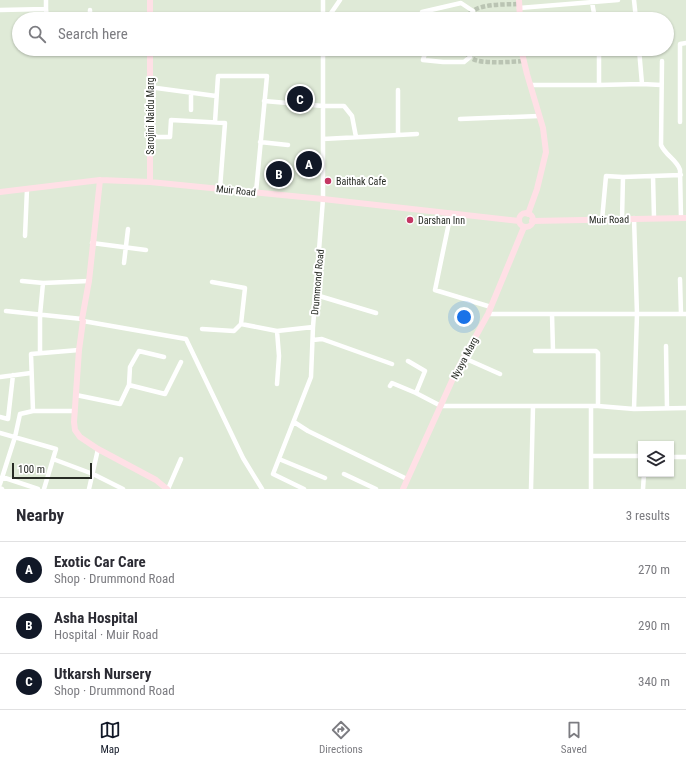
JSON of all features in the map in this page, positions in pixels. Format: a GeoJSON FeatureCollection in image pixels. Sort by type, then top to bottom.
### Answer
{"type":"FeatureCollection","features":[{"type":"Feature","properties":{"kind":"main road"},"geometry":{"type":"LineString","coordinates":[[150,0],[150,12]]}},
{"type":"Feature","properties":{"kind":"main road"},"geometry":{"type":"LineString","coordinates":[[519,0],[519,12]]}},
{"type":"Feature","properties":{"kind":"main road","name":"Sarojini Naidu Marg"},"geometry":{"type":"LineString","coordinates":[[150,56],[150,182]]}},
{"type":"Feature","properties":{"kind":"main road"},"geometry":{"type":"LineString","coordinates":[[523,56],[543,128],[546,152],[537,189],[528,214]]}},
{"type":"Feature","properties":{"kind":"main road"},"geometry":{"type":"LineString","coordinates":[[100,180],[83,320],[74,422],[75,430],[80,437],[98,449],[156,480],[167,489]]}},
{"type":"Feature","properties":{"kind":"main road","name":"Muir Road"},"geometry":{"type":"LineString","coordinates":[[0,192],[100,180],[150,182],[220,188],[451,213],[522,224]]}},
{"type":"Feature","properties":{"kind":"main road"},"geometry":{"type":"LineString","coordinates":[[528,214],[532,217],[532,221],[528,226],[522,224],[519,218],[522,215],[528,214]]}},
{"type":"Feature","properties":{"kind":"main road","name":"Muir Road"},"geometry":{"type":"LineString","coordinates":[[532,221],[684,218]]}},
{"type":"Feature","properties":{"kind":"main road","name":"Nyaya Marg"},"geometry":{"type":"LineString","coordinates":[[403,489],[464,358],[488,314],[522,224]]}},
{"type":"Feature","properties":{"kind":"street"},"geometry":{"type":"LineString","coordinates":[[46,0],[46,12]]}},
{"type":"Feature","properties":{"kind":"street"},"geometry":{"type":"LineString","coordinates":[[323,0],[323,12]]}},
{"type":"Feature","properties":{"kind":"street"},"geometry":{"type":"LineString","coordinates":[[332,12],[340,0]]}},
{"type":"Feature","properties":{"kind":"street"},"geometry":{"type":"LineString","coordinates":[[519,8],[618,0]]}},
{"type":"Feature","properties":{"kind":"street"},"geometry":{"type":"LineString","coordinates":[[634,0],[635,12]]}},
{"type":"Feature","properties":{"kind":"street"},"geometry":{"type":"LineString","coordinates":[[592,2],[593,12]]}},
{"type":"Feature","properties":{"kind":"street"},"geometry":{"type":"LineString","coordinates":[[422,12],[446,5],[460,3],[473,11]]}},
{"type":"Feature","properties":{"kind":"street"},"geometry":{"type":"LineString","coordinates":[[0,10],[46,9]]}},
{"type":"Feature","properties":{"kind":"street"},"geometry":{"type":"LineString","coordinates":[[680,122],[680,44],[686,43]]}},
{"type":"Feature","properties":{"kind":"street","name":"Drummond Road"},"geometry":{"type":"LineString","coordinates":[[304,489],[273,474],[311,377],[313,327],[323,199],[323,56]]}},
{"type":"Feature","properties":{"kind":"street"},"geometry":{"type":"LineString","coordinates":[[424,56],[423,60],[443,62],[464,62],[470,57]]}},
{"type":"Feature","properties":{"kind":"street"},"geometry":{"type":"LineString","coordinates":[[598,56],[599,85]]}},
{"type":"Feature","properties":{"kind":"street"},"geometry":{"type":"LineString","coordinates":[[640,56],[642,84]]}},
{"type":"Feature","properties":{"kind":"street"},"geometry":{"type":"LineString","coordinates":[[680,60],[686,60]]}},
{"type":"Feature","properties":{"kind":"street"},"geometry":{"type":"LineString","coordinates":[[662,61],[660,145],[665,153],[678,164],[681,173],[684,218]]}},
{"type":"Feature","properties":{"kind":"street"},"geometry":{"type":"LineString","coordinates":[[215,122],[218,76],[267,76],[256,192]]}},
{"type":"Feature","properties":{"kind":"street"},"geometry":{"type":"LineString","coordinates":[[530,84],[661,85]]}},
{"type":"Feature","properties":{"kind":"street"},"geometry":{"type":"LineString","coordinates":[[149,87],[216,96]]}},
{"type":"Feature","properties":{"kind":"street"},"geometry":{"type":"LineString","coordinates":[[680,88],[686,88]]}},
{"type":"Feature","properties":{"kind":"street"},"geometry":{"type":"LineString","coordinates":[[398,90],[398,135]]}},
{"type":"Feature","properties":{"kind":"street"},"geometry":{"type":"LineString","coordinates":[[191,93],[191,110]]}},
{"type":"Feature","properties":{"kind":"street"},"geometry":{"type":"LineString","coordinates":[[264,101],[323,106],[344,106],[352,116],[356,137]]}},
{"type":"Feature","properties":{"kind":"street"},"geometry":{"type":"LineString","coordinates":[[680,112],[686,112]]}},
{"type":"Feature","properties":{"kind":"street"},"geometry":{"type":"LineString","coordinates":[[460,118],[539,116]]}},
{"type":"Feature","properties":{"kind":"street"},"geometry":{"type":"LineString","coordinates":[[150,137],[170,137],[171,120],[225,123],[220,188]]}},
{"type":"Feature","properties":{"kind":"street"},"geometry":{"type":"LineString","coordinates":[[323,138],[417,134]]}},
{"type":"Feature","properties":{"kind":"street"},"geometry":{"type":"LineString","coordinates":[[260,142],[288,145]]}},
{"type":"Feature","properties":{"kind":"street"},"geometry":{"type":"LineString","coordinates":[[602,220],[606,176],[653,176],[681,173],[686,170]]}},
{"type":"Feature","properties":{"kind":"street"},"geometry":{"type":"LineString","coordinates":[[653,176],[654,218]]}},
{"type":"Feature","properties":{"kind":"street"},"geometry":{"type":"LineString","coordinates":[[622,219],[623,177]]}},
{"type":"Feature","properties":{"kind":"street"},"geometry":{"type":"LineString","coordinates":[[25,236],[26,189]]}},
{"type":"Feature","properties":{"kind":"street"},"geometry":{"type":"LineString","coordinates":[[451,213],[435,290],[491,307]]}},
{"type":"Feature","properties":{"kind":"street"},"geometry":{"type":"LineString","coordinates":[[634,218],[637,314],[634,409]]}},
{"type":"Feature","properties":{"kind":"street"},"geometry":{"type":"LineString","coordinates":[[124,263],[127,248],[128,229]]}},
{"type":"Feature","properties":{"kind":"street"},"geometry":{"type":"LineString","coordinates":[[92,243],[146,250]]}},
{"type":"Feature","properties":{"kind":"street"},"geometry":{"type":"LineString","coordinates":[[488,314],[683,314],[680,279]]}},
{"type":"Feature","properties":{"kind":"street"},"geometry":{"type":"LineString","coordinates":[[22,281],[43,283],[88,282]]}},
{"type":"Feature","properties":{"kind":"street"},"geometry":{"type":"LineString","coordinates":[[202,328],[234,331],[241,324],[245,288],[212,282]]}},
{"type":"Feature","properties":{"kind":"street"},"geometry":{"type":"LineString","coordinates":[[40,353],[40,315],[43,283]]}},
{"type":"Feature","properties":{"kind":"street"},"geometry":{"type":"LineString","coordinates":[[316,295],[376,313]]}},
{"type":"Feature","properties":{"kind":"street"},"geometry":{"type":"LineString","coordinates":[[6,311],[83,320],[186,340],[243,458],[262,489]]}},
{"type":"Feature","properties":{"kind":"street"},"geometry":{"type":"LineString","coordinates":[[552,314],[553,351]]}},
{"type":"Feature","properties":{"kind":"street"},"geometry":{"type":"LineString","coordinates":[[241,324],[277,331],[313,327]]}},
{"type":"Feature","properties":{"kind":"street"},"geometry":{"type":"LineString","coordinates":[[277,331],[279,356],[277,384]]}},
{"type":"Feature","properties":{"kind":"street"},"geometry":{"type":"LineString","coordinates":[[313,340],[322,339],[392,364]]}},
{"type":"Feature","properties":{"kind":"street"},"geometry":{"type":"LineString","coordinates":[[666,346],[667,408]]}},
{"type":"Feature","properties":{"kind":"street"},"geometry":{"type":"LineString","coordinates":[[33,412],[31,354],[80,350]]}},
{"type":"Feature","properties":{"kind":"street"},"geometry":{"type":"LineString","coordinates":[[76,395],[120,404],[129,385],[130,367],[139,351],[164,357]]}},
{"type":"Feature","properties":{"kind":"street"},"geometry":{"type":"LineString","coordinates":[[535,351],[596,351],[598,353],[598,406]]}},
{"type":"Feature","properties":{"kind":"street"},"geometry":{"type":"LineString","coordinates":[[464,358],[500,374]]}},
{"type":"Feature","properties":{"kind":"street"},"geometry":{"type":"LineString","coordinates":[[408,361],[425,371],[416,393]]}},
{"type":"Feature","properties":{"kind":"street"},"geometry":{"type":"LineString","coordinates":[[129,385],[165,394],[181,362]]}},
{"type":"Feature","properties":{"kind":"street"},"geometry":{"type":"LineString","coordinates":[[0,376],[31,373]]}},
{"type":"Feature","properties":{"kind":"street"},"geometry":{"type":"LineString","coordinates":[[0,417],[8,419],[13,375]]}},
{"type":"Feature","properties":{"kind":"street"},"geometry":{"type":"LineString","coordinates":[[390,386],[392,383],[441,406],[598,406],[634,409],[686,408]]}},
{"type":"Feature","properties":{"kind":"street"},"geometry":{"type":"LineString","coordinates":[[591,489],[592,406]]}},
{"type":"Feature","properties":{"kind":"street"},"geometry":{"type":"LineString","coordinates":[[531,489],[533,407]]}},
{"type":"Feature","properties":{"kind":"street"},"geometry":{"type":"LineString","coordinates":[[0,484],[15,437],[20,414],[33,412],[75,411]]}},
{"type":"Feature","properties":{"kind":"street"},"geometry":{"type":"LineString","coordinates":[[294,422],[308,431],[407,479]]}},
{"type":"Feature","properties":{"kind":"street"},"geometry":{"type":"LineString","coordinates":[[0,433],[56,449],[44,489]]}},
{"type":"Feature","properties":{"kind":"street"},"geometry":{"type":"LineString","coordinates":[[89,489],[98,449]]}},
{"type":"Feature","properties":{"kind":"street"},"geometry":{"type":"LineString","coordinates":[[592,456],[638,456]]}},
{"type":"Feature","properties":{"kind":"street"},"geometry":{"type":"LineString","coordinates":[[674,457],[686,457]]}},
{"type":"Feature","properties":{"kind":"street"},"geometry":{"type":"LineString","coordinates":[[167,489],[181,458]]}},
{"type":"Feature","properties":{"kind":"street"},"geometry":{"type":"LineString","coordinates":[[53,459],[93,474],[123,489]]}},
{"type":"Feature","properties":{"kind":"street"},"geometry":{"type":"LineString","coordinates":[[279,459],[324,478]]}},
{"type":"Feature","properties":{"kind":"street"},"geometry":{"type":"LineString","coordinates":[[344,474],[376,489]]}},
{"type":"Feature","properties":{"kind":"street"},"geometry":{"type":"LineString","coordinates":[[1,477],[38,489]]}},
{"type":"Feature","properties":{"kind":"street"},"geometry":{"type":"LineString","coordinates":[[644,477],[644,489]]}},
{"type":"Feature","properties":{"kind":"tunnel"},"geometry":{"type":"LineString","coordinates":[[472,12],[482,7],[519,4]]}},
{"type":"Feature","properties":{"kind":"tunnel"},"geometry":{"type":"LineString","coordinates":[[469,56],[477,61],[483,62],[524,61]]}},
{"type":"Feature","properties":{"kind":"place","name":"Utkarsh Nursery"},"geometry":{"type":"Point","coordinates":[300,99]}},
{"type":"Feature","properties":{"kind":"place","name":"Exotic Car Care"},"geometry":{"type":"Point","coordinates":[309,164]}},
{"type":"Feature","properties":{"kind":"place","name":"Asha Hospital"},"geometry":{"type":"Point","coordinates":[279,174]}},
{"type":"Feature","properties":{"kind":"place","name":"Baithak Cafe"},"geometry":{"type":"Point","coordinates":[328,181]}},
{"type":"Feature","properties":{"kind":"place","name":"Darshan Inn"},"geometry":{"type":"Point","coordinates":[410,220]}}]}
